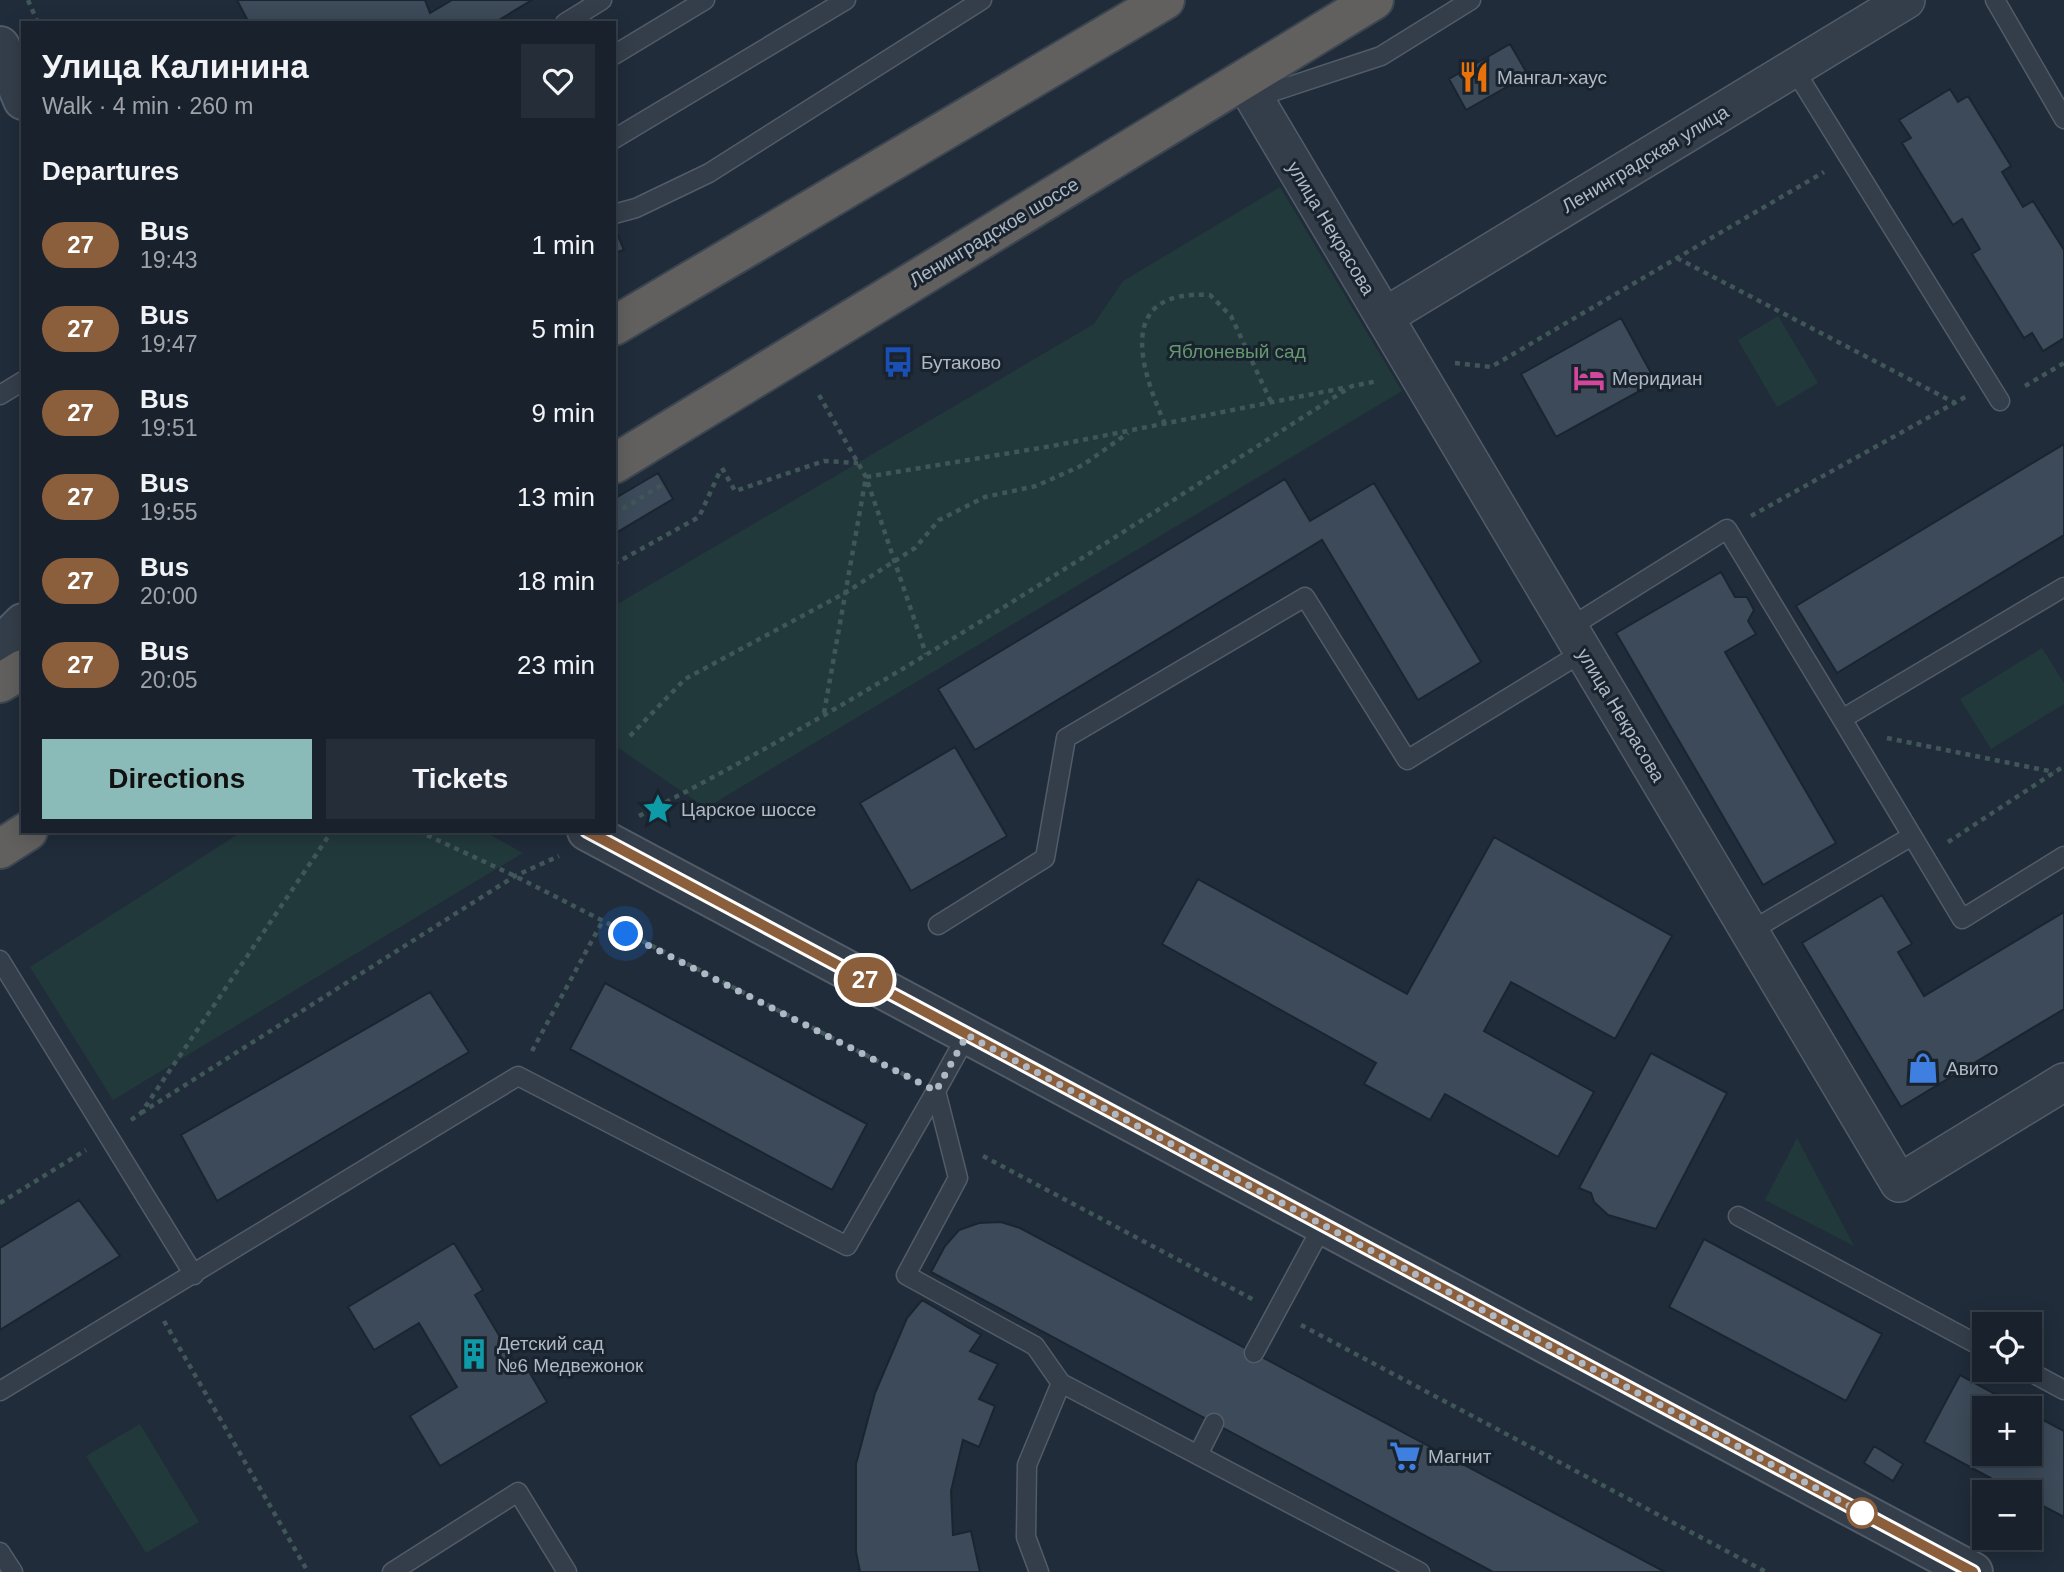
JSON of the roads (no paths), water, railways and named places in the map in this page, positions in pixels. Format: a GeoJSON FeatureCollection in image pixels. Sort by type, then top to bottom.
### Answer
{"type":"FeatureCollection","features":[{"type":"Feature","properties":{"kind":"highway"},"geometry":{"type":"LineString","coordinates":[[616,325],[1165,0]]}},
{"type":"Feature","properties":{"kind":"highway","name":"Ленинградское шоссе"},"geometry":{"type":"LineString","coordinates":[[616,463],[1249,89],[1374,0]]}},
{"type":"Feature","properties":{"kind":"highway"},"geometry":{"type":"LineString","coordinates":[[0,683],[21,671]]}},
{"type":"Feature","properties":{"kind":"highway"},"geometry":{"type":"LineString","coordinates":[[0,849],[25,833]]}},
{"type":"Feature","properties":{"kind":"street","name":"Ленинградская улица"},"geometry":{"type":"LineString","coordinates":[[1384,317],[1906,0]]}},
{"type":"Feature","properties":{"kind":"street"},"geometry":{"type":"LineString","coordinates":[[0,46],[21,95]]}},
{"type":"Feature","properties":{"kind":"street","name":"улица Некрасова"},"geometry":{"type":"LineString","coordinates":[[1249,89],[1899,1183],[2064,1082]]}},
{"type":"Feature","properties":{"kind":"street"},"geometry":{"type":"LineString","coordinates":[[0,646],[21,625]]}},
{"type":"Feature","properties":{"kind":"street"},"geometry":{"type":"LineString","coordinates":[[593,834],[1973,1572]]}},
{"type":"Feature","properties":{"kind":"lane"},"geometry":{"type":"LineString","coordinates":[[568,21],[602,0]]}},
{"type":"Feature","properties":{"kind":"lane"},"geometry":{"type":"LineString","coordinates":[[616,54],[705,0]]}},
{"type":"Feature","properties":{"kind":"lane"},"geometry":{"type":"LineString","coordinates":[[616,138],[846,0]]}},
{"type":"Feature","properties":{"kind":"lane"},"geometry":{"type":"LineString","coordinates":[[616,213],[636,208],[709,173],[982,0]]}},
{"type":"Feature","properties":{"kind":"lane"},"geometry":{"type":"LineString","coordinates":[[1249,89],[1381,56],[1471,0]]}},
{"type":"Feature","properties":{"kind":"lane"},"geometry":{"type":"LineString","coordinates":[[1995,0],[2064,119]]}},
{"type":"Feature","properties":{"kind":"lane"},"geometry":{"type":"LineString","coordinates":[[1794,69],[2000,401]]}},
{"type":"Feature","properties":{"kind":"lane"},"geometry":{"type":"LineString","coordinates":[[0,395],[21,383]]}},
{"type":"Feature","properties":{"kind":"lane"},"geometry":{"type":"LineString","coordinates":[[938,925],[1045,858],[1066,738],[1304,597],[1407,760],[1727,529],[1962,919],[2064,856]]}},
{"type":"Feature","properties":{"kind":"lane"},"geometry":{"type":"LineString","coordinates":[[1845,724],[2064,587]]}},
{"type":"Feature","properties":{"kind":"lane"},"geometry":{"type":"LineString","coordinates":[[1749,932],[1912,836]]}},
{"type":"Feature","properties":{"kind":"lane"},"geometry":{"type":"LineString","coordinates":[[0,960],[194,1275]]}},
{"type":"Feature","properties":{"kind":"lane"},"geometry":{"type":"LineString","coordinates":[[0,1391],[518,1076],[847,1246],[967,1035]]}},
{"type":"Feature","properties":{"kind":"lane"},"geometry":{"type":"LineString","coordinates":[[936,1091],[958,1178],[906,1275],[1035,1346],[1061,1383],[1420,1572]]}},
{"type":"Feature","properties":{"kind":"lane"},"geometry":{"type":"LineString","coordinates":[[1738,1216],[1972,1342]]}},
{"type":"Feature","properties":{"kind":"lane"},"geometry":{"type":"LineString","coordinates":[[1254,1353],[1323,1225]]}},
{"type":"Feature","properties":{"kind":"lane"},"geometry":{"type":"LineString","coordinates":[[2042,1378],[2064,1390]]}},
{"type":"Feature","properties":{"kind":"lane"},"geometry":{"type":"LineString","coordinates":[[1039,1572],[1026,1537],[1027,1465],[1061,1383]]}},
{"type":"Feature","properties":{"kind":"lane"},"geometry":{"type":"LineString","coordinates":[[1198,1455],[1214,1423]]}},
{"type":"Feature","properties":{"kind":"lane"},"geometry":{"type":"LineString","coordinates":[[392,1572],[518,1492],[567,1572]]}},
{"type":"Feature","properties":{"kind":"lane"},"geometry":{"type":"LineString","coordinates":[[0,1552],[13,1572]]}},
{"type":"Feature","properties":{"kind":"place","name":"Мангал-хаус"},"geometry":{"type":"Point","coordinates":[1474,77]}},
{"type":"Feature","properties":{"kind":"place","name":"Бутаково"},"geometry":{"type":"Point","coordinates":[898,362]}},
{"type":"Feature","properties":{"kind":"place","name":"Меридиан"},"geometry":{"type":"Point","coordinates":[1589,378]}},
{"type":"Feature","properties":{"kind":"place","name":"Царское шоссе"},"geometry":{"type":"Point","coordinates":[658,809]}},
{"type":"Feature","properties":{"kind":"place","name":"Авито"},"geometry":{"type":"Point","coordinates":[1923,1068]}},
{"type":"Feature","properties":{"kind":"place","name":"Детский сад №6 Медвежонок"},"geometry":{"type":"Point","coordinates":[474,1354]}},
{"type":"Feature","properties":{"kind":"place","name":"Магнит"},"geometry":{"type":"Point","coordinates":[1405,1456]}},
{"type":"Feature","properties":{"kind":"park label","name":"Яблоневый сад"},"geometry":{"type":"Point","coordinates":[1237,351]}}]}
